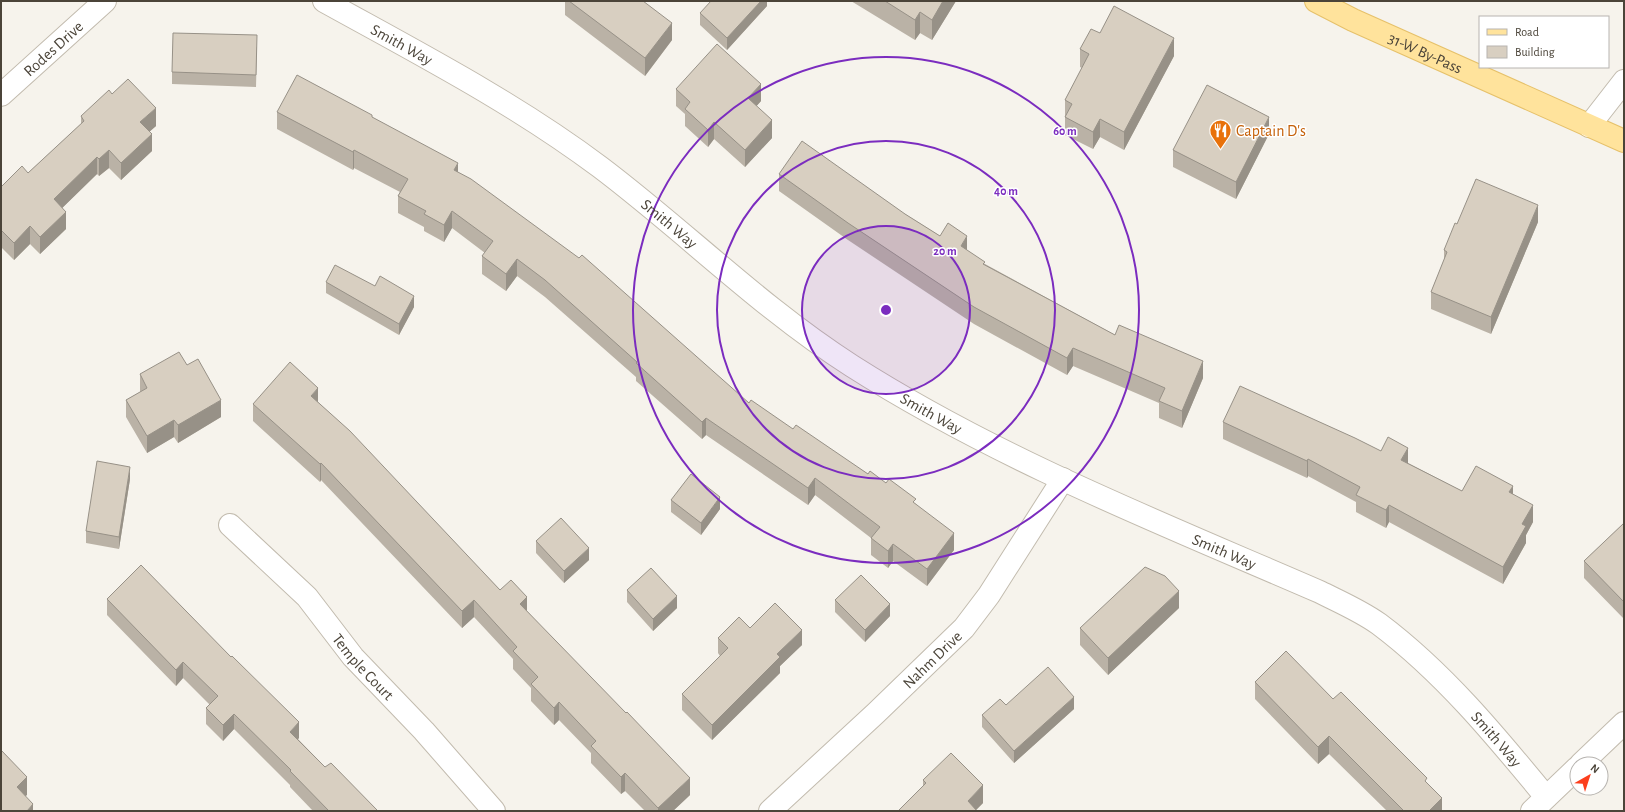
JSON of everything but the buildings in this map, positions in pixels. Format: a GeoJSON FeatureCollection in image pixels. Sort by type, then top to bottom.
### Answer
{"type":"FeatureCollection","features":[{"type":"Feature","properties":{"kind":"main road","name":"31-W By-Pass"},"geometry":{"type":"LineString","coordinates":[[1316,1],[1353,20],[1624,141]]}},
{"type":"Feature","properties":{"kind":"street","name":"Rodes Drive"},"geometry":{"type":"LineString","coordinates":[[1,95],[105,1]]}},
{"type":"Feature","properties":{"kind":"street","name":"Smith Way"},"geometry":{"type":"LineString","coordinates":[[324,1],[496,96],[568,143],[637,196],[776,313],[849,364],[886,387],[1062,479],[1320,592],[1351,607],[1378,624],[1428,665],[1500,741],[1539,804]]}},
{"type":"Feature","properties":{"kind":"street"},"geometry":{"type":"LineString","coordinates":[[1589,126],[1624,81]]}},
{"type":"Feature","properties":{"kind":"street","name":"Nahm Drive"},"geometry":{"type":"LineString","coordinates":[[770,811],[876,713],[964,628],[989,595],[1062,479]]}},
{"type":"Feature","properties":{"kind":"street","name":"Temple Court"},"geometry":{"type":"LineString","coordinates":[[230,525],[307,597],[353,657],[466,777],[494,811]]}},
{"type":"Feature","properties":{"kind":"street"},"geometry":{"type":"LineString","coordinates":[[1589,756],[1624,723]]}},
{"type":"Feature","properties":{"kind":"street"},"geometry":{"type":"LineString","coordinates":[[1539,804],[1569,776]]}},
{"type":"Feature","properties":{"kind":"place","name":"Captain D's"},"geometry":{"type":"Point","coordinates":[1221,150]}}]}
